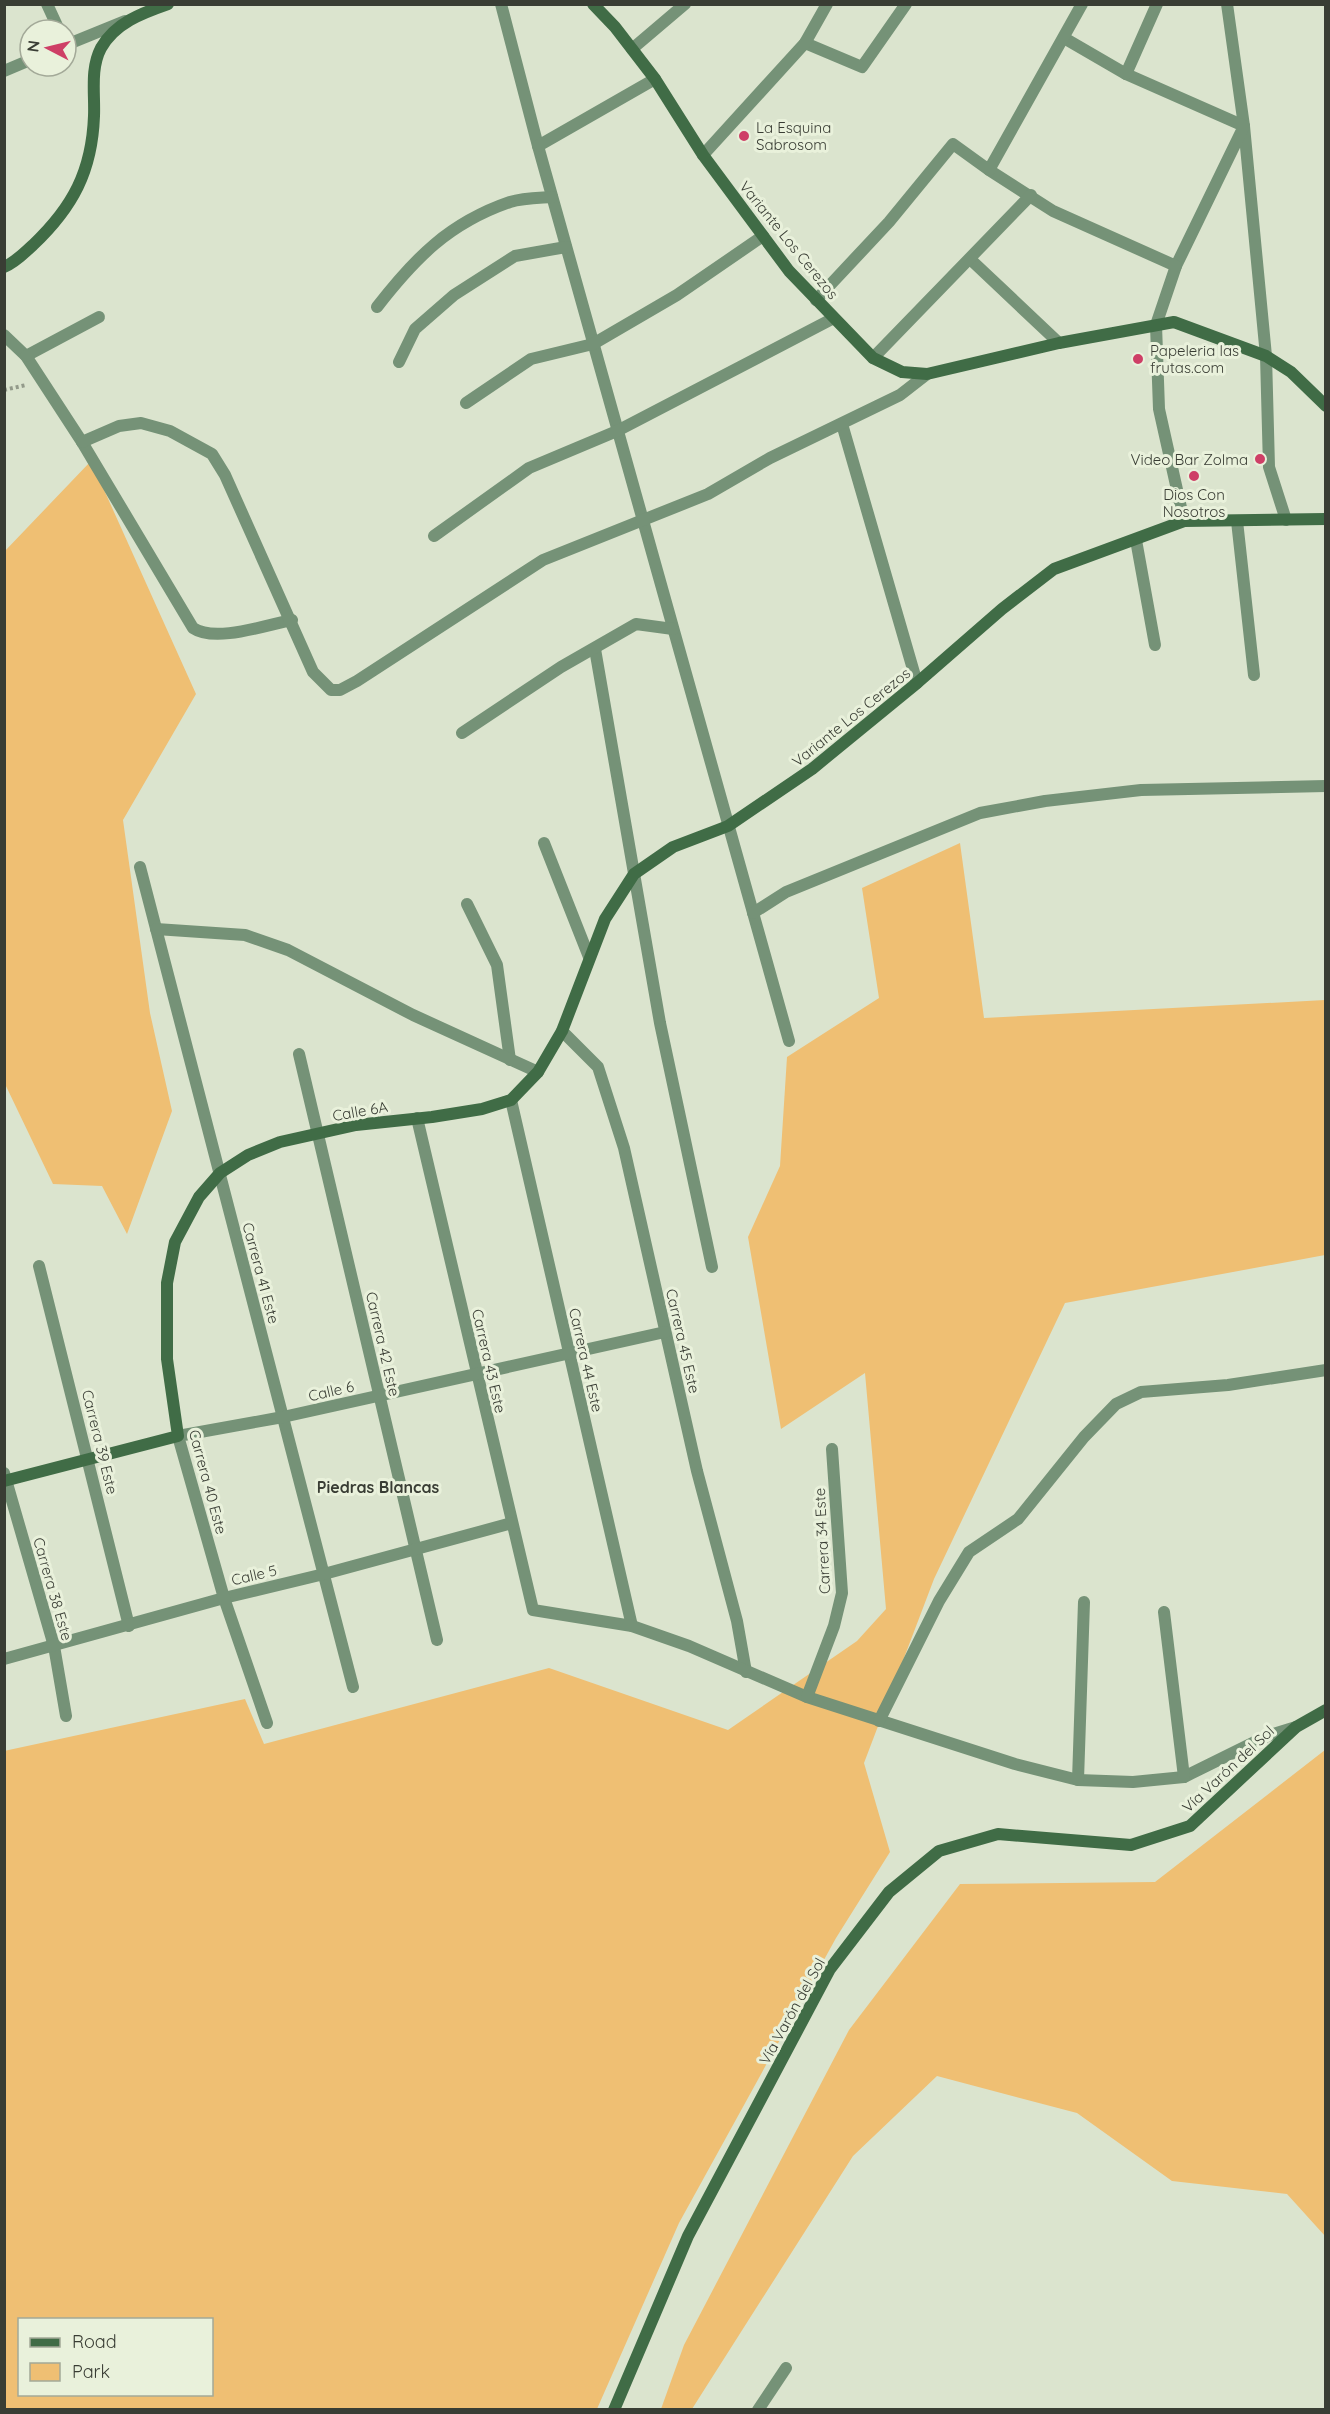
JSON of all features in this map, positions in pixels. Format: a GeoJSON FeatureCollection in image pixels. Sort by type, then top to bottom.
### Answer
{"type":"FeatureCollection","features":[{"type":"Feature","properties":{"kind":"street"},"geometry":{"type":"LineString","coordinates":[[47,4],[53,18]]}},
{"type":"Feature","properties":{"kind":"street"},"geometry":{"type":"LineString","coordinates":[[78,40],[126,20],[145,8],[168,4]]}},
{"type":"Feature","properties":{"kind":"street"},"geometry":{"type":"LineString","coordinates":[[501,4],[537,146],[789,1041]]}},
{"type":"Feature","properties":{"kind":"street","name":"Variante Los Cerezos"},"geometry":{"type":"LineString","coordinates":[[593,4],[656,79],[703,155],[764,236],[832,319],[873,358],[902,372],[927,374],[1059,343],[1121,334],[1174,322],[1266,356],[1291,372],[1326,406]]}},
{"type":"Feature","properties":{"kind":"street"},"geometry":{"type":"LineString","coordinates":[[632,49],[685,4]]}},
{"type":"Feature","properties":{"kind":"street"},"geometry":{"type":"LineString","coordinates":[[703,155],[805,43],[827,4]]}},
{"type":"Feature","properties":{"kind":"street"},"geometry":{"type":"LineString","coordinates":[[805,43],[862,68],[906,4]]}},
{"type":"Feature","properties":{"kind":"street"},"geometry":{"type":"LineString","coordinates":[[989,170],[1082,4]]}},
{"type":"Feature","properties":{"kind":"street"},"geometry":{"type":"LineString","coordinates":[[1126,74],[1157,4]]}},
{"type":"Feature","properties":{"kind":"street"},"geometry":{"type":"LineString","coordinates":[[1227,4],[1244,126],[1266,356],[1269,467],[1286,520]]}},
{"type":"Feature","properties":{"kind":"street"},"geometry":{"type":"LineString","coordinates":[[4,267],[14,262],[41,237],[69,206],[93,146],[94,71],[101,48],[126,20]]}},
{"type":"Feature","properties":{"kind":"street"},"geometry":{"type":"LineString","coordinates":[[1064,38],[1126,74],[1244,126]]}},
{"type":"Feature","properties":{"kind":"street"},"geometry":{"type":"LineString","coordinates":[[4,71],[18,65]]}},
{"type":"Feature","properties":{"kind":"street"},"geometry":{"type":"LineString","coordinates":[[537,146],[656,79]]}},
{"type":"Feature","properties":{"kind":"street"},"geometry":{"type":"LineString","coordinates":[[1184,521],[1159,409],[1156,325],[1176,266],[1244,126]]}},
{"type":"Feature","properties":{"kind":"street"},"geometry":{"type":"LineString","coordinates":[[816,300],[889,222],[953,144],[1053,211],[1176,266]]}},
{"type":"Feature","properties":{"kind":"street"},"geometry":{"type":"LineString","coordinates":[[873,358],[1031,195]]}},
{"type":"Feature","properties":{"kind":"street"},"geometry":{"type":"LineString","coordinates":[[377,308],[410,265],[463,222],[512,202],[552,197]]}},
{"type":"Feature","properties":{"kind":"street"},"geometry":{"type":"LineString","coordinates":[[466,403],[531,359],[593,344],[677,295],[764,236]]}},
{"type":"Feature","properties":{"kind":"street"},"geometry":{"type":"LineString","coordinates":[[399,362],[415,329],[454,295],[514,256],[566,247]]}},
{"type":"Feature","properties":{"kind":"street"},"geometry":{"type":"LineString","coordinates":[[970,259],[1059,343]]}},
{"type":"Feature","properties":{"kind":"street"},"geometry":{"type":"LineString","coordinates":[[26,356],[99,317]]}},
{"type":"Feature","properties":{"kind":"street"},"geometry":{"type":"LineString","coordinates":[[435,536],[529,468],[617,432],[832,319]]}},
{"type":"Feature","properties":{"kind":"street"},"geometry":{"type":"LineString","coordinates":[[4,334],[26,356],[82,442],[193,628],[202,634],[218,634],[292,620]]}},
{"type":"Feature","properties":{"kind":"street"},"geometry":{"type":"LineString","coordinates":[[82,442],[119,426],[141,423],[170,431],[212,454],[225,475],[292,620],[313,672],[331,690],[340,690],[543,560],[643,522],[708,494],[770,458],[900,395],[927,374]]}},
{"type":"Feature","properties":{"kind":"street"},"geometry":{"type":"LineString","coordinates":[[842,424],[917,683]]}},
{"type":"Feature","properties":{"kind":"street","name":"Variante Los Cerezos"},"geometry":{"type":"LineString","coordinates":[[511,1100],[538,1072],[562,1031],[605,919],[634,874],[673,847],[728,826],[812,769],[917,683],[1002,609],[1054,569],[1184,521],[1326,519]]}},
{"type":"Feature","properties":{"kind":"street"},"geometry":{"type":"LineString","coordinates":[[1237,521],[1254,675]]}},
{"type":"Feature","properties":{"kind":"street"},"geometry":{"type":"LineString","coordinates":[[1136,540],[1155,645]]}},
{"type":"Feature","properties":{"kind":"street"},"geometry":{"type":"LineString","coordinates":[[462,733],[561,667],[636,624],[673,629]]}},
{"type":"Feature","properties":{"kind":"street"},"geometry":{"type":"LineString","coordinates":[[595,649],[660,1023],[712,1267]]}},
{"type":"Feature","properties":{"kind":"street"},"geometry":{"type":"LineString","coordinates":[[753,913],[786,892],[980,813],[1045,801],[1141,790],[1326,786]]}},
{"type":"Feature","properties":{"kind":"street"},"geometry":{"type":"LineString","coordinates":[[544,843],[589,957]]}},
{"type":"Feature","properties":{"kind":"street","name":"Carrera 41 Este"},"geometry":{"type":"LineString","coordinates":[[140,867],[353,1687]]}},
{"type":"Feature","properties":{"kind":"street"},"geometry":{"type":"LineString","coordinates":[[467,904],[497,965],[510,1060]]}},
{"type":"Feature","properties":{"kind":"street"},"geometry":{"type":"LineString","coordinates":[[156,929],[245,935],[288,950],[413,1015],[538,1072]]}},
{"type":"Feature","properties":{"kind":"street","name":"Carrera 45 Este"},"geometry":{"type":"LineString","coordinates":[[562,1031],[598,1067],[624,1148],[697,1471],[737,1621],[746,1672]]}},
{"type":"Feature","properties":{"kind":"street","name":"Carrera 42 Este"},"geometry":{"type":"LineString","coordinates":[[299,1054],[437,1640]]}},
{"type":"Feature","properties":{"kind":"street","name":"Calle 6A"},"geometry":{"type":"LineString","coordinates":[[175,1242],[199,1197],[220,1173],[248,1155],[280,1142],[356,1125],[482,1109],[511,1100]]}},
{"type":"Feature","properties":{"kind":"street","name":"Carrera 44 Este"},"geometry":{"type":"LineString","coordinates":[[511,1100],[632,1626]]}},
{"type":"Feature","properties":{"kind":"street","name":"Carrera 43 Este"},"geometry":{"type":"LineString","coordinates":[[417,1118],[533,1610],[632,1626]]}},
{"type":"Feature","properties":{"kind":"street","name":"Carrera 40 Este"},"geometry":{"type":"LineString","coordinates":[[175,1242],[167,1283],[168,1359],[178,1436],[224,1598],[267,1723]]}},
{"type":"Feature","properties":{"kind":"street","name":"Carrera 39 Este"},"geometry":{"type":"LineString","coordinates":[[39,1266],[129,1626]]}},
{"type":"Feature","properties":{"kind":"street","name":"Calle 6"},"geometry":{"type":"LineString","coordinates":[[5,1478],[178,1436],[283,1417],[665,1332]]}},
{"type":"Feature","properties":{"kind":"street"},"geometry":{"type":"LineString","coordinates":[[879,1721],[939,1601],[969,1552],[1018,1519],[1084,1437],[1116,1404],[1141,1392],[1228,1385],[1326,1370]]}},
{"type":"Feature","properties":{"kind":"street","name":"Carrera 34 Este"},"geometry":{"type":"LineString","coordinates":[[807,1697],[834,1626],[842,1593],[832,1449]]}},
{"type":"Feature","properties":{"kind":"street","name":"Carrera 38 Este"},"geometry":{"type":"LineString","coordinates":[[5,1478],[54,1646],[66,1716]]}},
{"type":"Feature","properties":{"kind":"street","name":"Calle 5"},"geometry":{"type":"LineString","coordinates":[[4,1659],[224,1598],[417,1550],[512,1523]]}},
{"type":"Feature","properties":{"kind":"street"},"geometry":{"type":"LineString","coordinates":[[1078,1780],[1084,1602]]}},
{"type":"Feature","properties":{"kind":"street"},"geometry":{"type":"LineString","coordinates":[[1164,1612],[1184,1777]]}},
{"type":"Feature","properties":{"kind":"street"},"geometry":{"type":"LineString","coordinates":[[632,1626],[689,1646],[807,1697],[1016,1764],[1078,1780],[1133,1782],[1184,1777],[1268,1736],[1296,1727]]}},
{"type":"Feature","properties":{"kind":"street","name":"Vía Varón del Sol"},"geometry":{"type":"LineString","coordinates":[[614,2409],[693,2226],[830,1969],[889,1892],[939,1851],[998,1834],[1131,1845],[1190,1826],[1296,1727],[1326,1710]]}},
{"type":"Feature","properties":{"kind":"street"},"geometry":{"type":"LineString","coordinates":[[758,2409],[786,2368]]}},
{"type":"Feature","properties":{"kind":"path"},"geometry":{"type":"LineString","coordinates":[[4,390],[42,382]]}},
{"type":"Feature","properties":{"kind":"green space"},"geometry":{"type":"Polygon","coordinates":[[[91,461],[196,694],[123,820],[150,1013],[172,1111],[127,1234],[102,1186],[53,1184],[5,1084],[4,552],[91,461]]]}},
{"type":"Feature","properties":{"kind":"green space"},"geometry":{"type":"Polygon","coordinates":[[[960,843],[984,1018],[1325,1000],[1325,1255],[1065,1303],[934,1579],[864,1763],[890,1852],[836,1938],[679,2223],[597,2409],[5,2409],[4,1751],[245,1699],[264,1744],[549,1668],[728,1730],[857,1641],[886,1609],[865,1373],[781,1429],[748,1237],[780,1166],[787,1057],[879,998],[862,888],[960,843]]]}},
{"type":"Feature","properties":{"kind":"green space"},"geometry":{"type":"Polygon","coordinates":[[[1325,1750],[1325,2236],[1287,2194],[1172,2181],[1077,2113],[937,2076],[853,2156],[692,2409],[661,2409],[684,2345],[849,2030],[960,1884],[1155,1882],[1325,1750]]]}},
{"type":"Feature","properties":{"kind":"place","name":"La Esquina Sabrosom"},"geometry":{"type":"Point","coordinates":[744,136]}},
{"type":"Feature","properties":{"kind":"place","name":"Papeleria las frutas.com"},"geometry":{"type":"Point","coordinates":[1138,359]}},
{"type":"Feature","properties":{"kind":"place","name":"Video Bar Zolma"},"geometry":{"type":"Point","coordinates":[1260,459]}},
{"type":"Feature","properties":{"kind":"place","name":"Dios Con Nosotros"},"geometry":{"type":"Point","coordinates":[1194,476]}},
{"type":"Feature","properties":{"kind":"district","name":"Piedras Blancas"},"geometry":{"type":"Point","coordinates":[378,1487]}}]}
